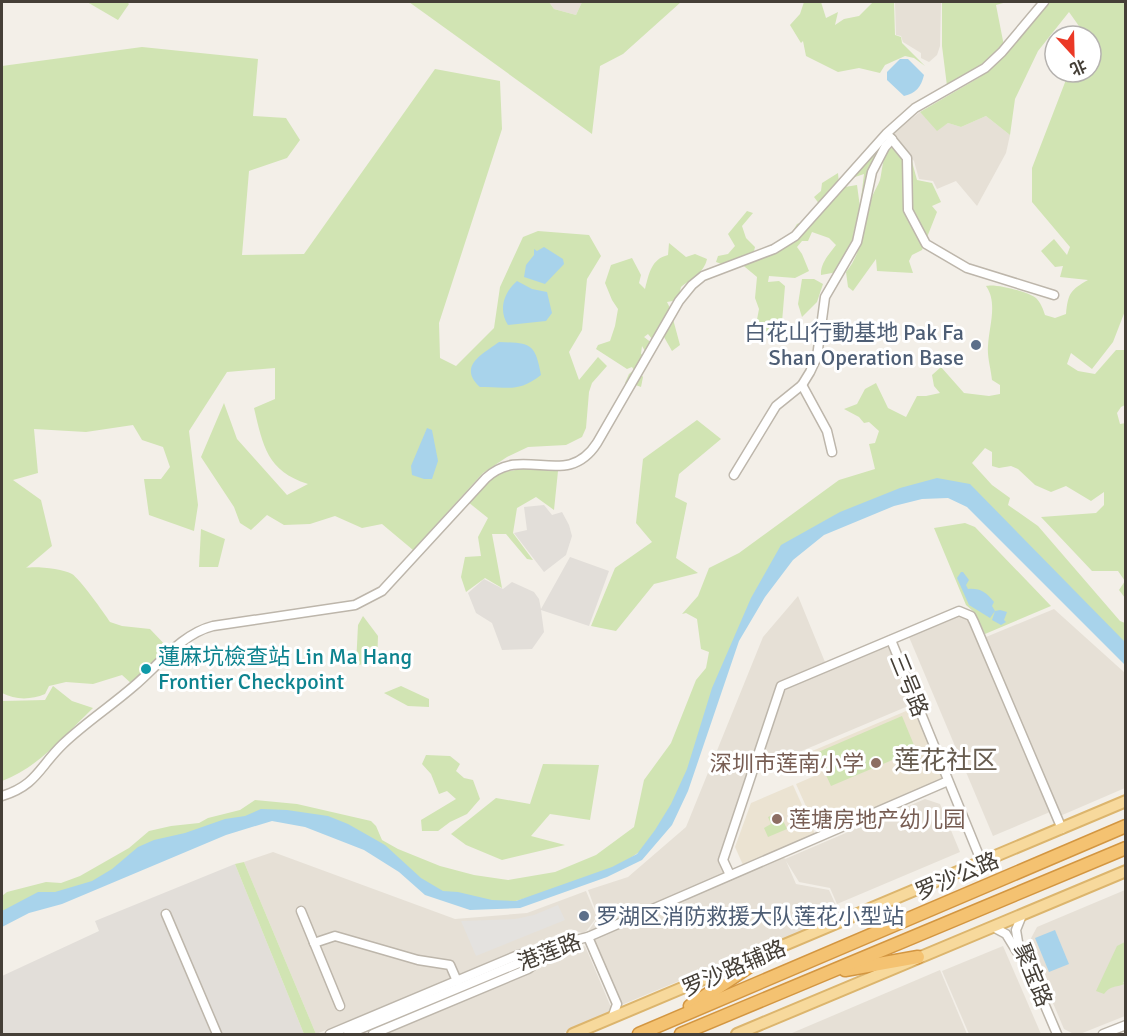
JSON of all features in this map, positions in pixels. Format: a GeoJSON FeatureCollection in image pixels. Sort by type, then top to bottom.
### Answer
{"type":"FeatureCollection","features":[{"type":"Feature","properties":{"kind":"highway","name":"罗沙公路"},"geometry":{"type":"LineString","coordinates":[[639,1035],[1125,826]]}},
{"type":"Feature","properties":{"kind":"highway","name":"罗沙公路"},"geometry":{"type":"LineString","coordinates":[[681,1035],[1125,848]]}},
{"type":"Feature","properties":{"kind":"highway"},"geometry":{"type":"LineString","coordinates":[[663,1024],[771,952]]}},
{"type":"Feature","properties":{"kind":"highway"},"geometry":{"type":"LineString","coordinates":[[824,974],[918,957]]}},
{"type":"Feature","properties":{"kind":"main road","name":"罗沙路辅路"},"geometry":{"type":"LineString","coordinates":[[573,1035],[1125,801]]}},
{"type":"Feature","properties":{"kind":"main road"},"geometry":{"type":"LineString","coordinates":[[737,1035],[1125,871]]}},
{"type":"Feature","properties":{"kind":"street"},"geometry":{"type":"LineString","coordinates":[[2,796],[30,784],[62,745],[150,673],[197,630],[355,605],[373,598],[486,477],[496,470],[514,463],[563,467],[584,458],[597,443],[688,288],[707,274],[774,249],[795,236],[915,108],[985,68],[1002,52],[1044,2]]}},
{"type":"Feature","properties":{"kind":"street"},"geometry":{"type":"LineString","coordinates":[[889,136],[907,158],[908,210],[926,244],[967,268],[1054,295]]}},
{"type":"Feature","properties":{"kind":"street"},"geometry":{"type":"LineString","coordinates":[[734,475],[776,406],[802,385],[817,357],[825,297],[857,242],[872,172],[889,136]]}},
{"type":"Feature","properties":{"kind":"street"},"geometry":{"type":"LineString","coordinates":[[802,385],[827,430],[832,452]]}},
{"type":"Feature","properties":{"kind":"street"},"geometry":{"type":"LineString","coordinates":[[730,875],[723,860],[781,686],[958,611],[971,616],[1062,829]]}},
{"type":"Feature","properties":{"kind":"street","name":"三号路"},"geometry":{"type":"LineString","coordinates":[[891,640],[982,863]]}},
{"type":"Feature","properties":{"kind":"street","name":"港莲路"},"geometry":{"type":"LineString","coordinates":[[348,1035],[554,948],[588,937],[948,781]]}},
{"type":"Feature","properties":{"kind":"street"},"geometry":{"type":"LineString","coordinates":[[301,911],[340,1006]]}},
{"type":"Feature","properties":{"kind":"street"},"geometry":{"type":"LineString","coordinates":[[166,914],[218,1035]]}},
{"type":"Feature","properties":{"kind":"street","name":"聚宝路"},"geometry":{"type":"LineString","coordinates":[[1022,915],[1016,930],[1018,942],[1057,1035]]}},
{"type":"Feature","properties":{"kind":"street","name":"聚宝路"},"geometry":{"type":"LineString","coordinates":[[993,927],[1006,934],[1014,946],[1051,1035]]}},
{"type":"Feature","properties":{"kind":"street"},"geometry":{"type":"LineString","coordinates":[[314,943],[334,936],[418,960],[450,965],[457,981]]}},
{"type":"Feature","properties":{"kind":"street"},"geometry":{"type":"LineString","coordinates":[[588,937],[617,1004],[612,1018]]}},
{"type":"Feature","properties":{"kind":"street"},"geometry":{"type":"LineString","coordinates":[[330,1035],[518,955],[554,948]]}},
{"type":"Feature","properties":{"kind":"street"},"geometry":{"type":"LineString","coordinates":[[373,1035],[528,969],[554,948]]}},
{"type":"Feature","properties":{"kind":"street"},"geometry":{"type":"LineString","coordinates":[[617,1004],[633,1010]]}},
{"type":"Feature","properties":{"kind":"street"},"geometry":{"type":"LineString","coordinates":[[1103,1035],[1125,1025]]}},
{"type":"Feature","properties":{"kind":"street"},"geometry":{"type":"LineString","coordinates":[[1116,1035],[1125,1031]]}},
{"type":"Feature","properties":{"kind":"shaded area"},"geometry":{"type":"Polygon","coordinates":[[[549,2],[582,2],[576,15],[554,9],[549,2]]]}},
{"type":"Feature","properties":{"kind":"shaded area"},"geometry":{"type":"Polygon","coordinates":[[[895,2],[941,2],[940,46],[937,55],[929,62],[921,58],[921,53],[903,42],[901,36],[896,35],[895,2]]]}},
{"type":"Feature","properties":{"kind":"shaded area"},"geometry":{"type":"Polygon","coordinates":[[[920,112],[937,130],[948,123],[961,127],[986,116],[1010,135],[1006,153],[977,206],[956,181],[937,189],[933,181],[919,179],[914,161],[890,135],[920,112]]]}},
{"type":"Feature","properties":{"kind":"shaded area"},"geometry":{"type":"Polygon","coordinates":[[[544,505],[552,515],[562,512],[572,536],[566,555],[544,572],[514,533],[527,530],[524,507],[544,505]]]}},
{"type":"Feature","properties":{"kind":"shaded area"},"geometry":{"type":"Polygon","coordinates":[[[570,557],[609,571],[589,626],[541,610],[544,632],[532,649],[502,650],[492,623],[476,613],[468,593],[484,579],[503,589],[512,582],[534,592],[539,599],[541,609],[570,557]]]}},
{"type":"Feature","properties":{"kind":"shaded area"},"geometry":{"type":"Polygon","coordinates":[[[798,596],[825,662],[778,682],[721,860],[726,874],[587,933],[598,917],[588,890],[628,877],[686,827],[763,637],[798,596]]]}},
{"type":"Feature","properties":{"kind":"shaded area"},"geometry":{"type":"Polygon","coordinates":[[[1054,609],[1125,673],[1125,788],[1060,816],[986,637],[1054,609]]]}},
{"type":"Feature","properties":{"kind":"shaded area"},"geometry":{"type":"Polygon","coordinates":[[[960,615],[967,618],[1050,812],[993,836],[909,637],[960,615]]]}},
{"type":"Feature","properties":{"kind":"shaded area"},"geometry":{"type":"Polygon","coordinates":[[[889,645],[913,704],[759,769],[784,688],[889,645]]]}},
{"type":"Feature","properties":{"kind":"shaded area","name":"深圳市莲南小学"},"geometry":{"type":"Polygon","coordinates":[[[913,708],[944,779],[818,833],[796,784],[819,774],[810,752],[913,708]]]}},
{"type":"Feature","properties":{"kind":"shaded area","name":"莲塘房地产幼儿园"},"geometry":{"type":"Polygon","coordinates":[[[793,785],[815,834],[743,865],[735,847],[751,803],[793,785]]]}},
{"type":"Feature","properties":{"kind":"shaded area"},"geometry":{"type":"Polygon","coordinates":[[[925,799],[940,804],[960,852],[837,904],[830,888],[799,882],[786,861],[796,884],[829,890],[842,919],[682,987],[679,981],[619,1006],[590,938],[925,799]]]}},
{"type":"Feature","properties":{"kind":"shaded area"},"geometry":{"type":"Polygon","coordinates":[[[273,852],[455,919],[527,913],[586,891],[597,917],[584,934],[571,929],[316,1034],[244,862],[273,852]]]}},
{"type":"Feature","properties":{"kind":"shaded area"},"geometry":{"type":"Polygon","coordinates":[[[235,864],[304,1034],[2,1034],[2,976],[99,931],[95,921],[235,864]]]}},
{"type":"Feature","properties":{"kind":"shaded area"},"geometry":{"type":"Polygon","coordinates":[[[1125,890],[1125,1016],[1080,1034],[1074,1034],[1064,1029],[1028,944],[1037,927],[1125,890]]]}},
{"type":"Feature","properties":{"kind":"shaded area"},"geometry":{"type":"Polygon","coordinates":[[[558,905],[565,920],[476,956],[461,921],[515,919],[534,915],[558,905]]]}},
{"type":"Feature","properties":{"kind":"shaded area"},"geometry":{"type":"Polygon","coordinates":[[[585,946],[613,1012],[561,1034],[377,1034],[585,946]]]}},
{"type":"Feature","properties":{"kind":"shaded area"},"geometry":{"type":"Polygon","coordinates":[[[1003,946],[1041,1034],[969,1034],[942,971],[1003,946]]]}},
{"type":"Feature","properties":{"kind":"shaded area"},"geometry":{"type":"Polygon","coordinates":[[[940,970],[967,1034],[792,1033],[940,970]]]}},
{"type":"Feature","properties":{"kind":"green space"},"geometry":{"type":"Polygon","coordinates":[[[87,2],[127,2],[129,4],[118,20],[87,2]]]}},
{"type":"Feature","properties":{"kind":"green space"},"geometry":{"type":"Polygon","coordinates":[[[409,2],[549,2],[554,9],[576,15],[582,2],[681,2],[623,54],[600,66],[592,134],[409,2]]]}},
{"type":"Feature","properties":{"kind":"green space"},"geometry":{"type":"Polygon","coordinates":[[[804,2],[821,2],[826,18],[838,12],[835,25],[844,19],[859,16],[873,2],[894,2],[895,35],[901,37],[902,43],[925,66],[914,58],[905,56],[885,65],[880,73],[859,68],[838,72],[806,56],[803,41],[801,43],[790,25],[800,14],[804,2]]]}},
{"type":"Feature","properties":{"kind":"green space"},"geometry":{"type":"Polygon","coordinates":[[[942,2],[1007,2],[996,5],[1004,46],[978,68],[947,86],[942,46],[942,2]]]}},
{"type":"Feature","properties":{"kind":"green space"},"geometry":{"type":"Polygon","coordinates":[[[1048,2],[1125,2],[1125,311],[1113,342],[1092,369],[1071,353],[1067,364],[1078,371],[1095,374],[1116,350],[1125,350],[1125,405],[1117,413],[1120,424],[1126,423],[1125,598],[1119,590],[1125,581],[1118,571],[1092,571],[1041,517],[1096,513],[1104,505],[1104,492],[1091,501],[1066,486],[1051,492],[1035,485],[1018,469],[1011,466],[999,468],[992,466],[992,452],[985,448],[972,463],[992,485],[1010,498],[1008,505],[1038,526],[1120,621],[1125,623],[1125,653],[973,495],[932,486],[784,551],[723,670],[683,795],[655,841],[606,875],[505,904],[449,898],[384,853],[284,815],[247,820],[2,920],[2,896],[7,892],[46,882],[61,883],[80,876],[129,848],[149,831],[199,823],[208,818],[240,810],[255,800],[297,804],[371,821],[376,826],[382,840],[398,849],[440,866],[474,875],[508,880],[555,872],[596,855],[634,827],[644,780],[671,743],[696,680],[706,668],[709,652],[701,649],[697,619],[686,613],[682,614],[698,596],[709,568],[739,553],[839,480],[875,469],[869,444],[875,443],[879,431],[869,422],[864,423],[859,417],[844,409],[857,404],[865,389],[876,383],[888,408],[906,417],[917,396],[940,393],[934,386],[932,375],[941,367],[964,393],[989,396],[1000,394],[1000,385],[992,380],[989,359],[992,300],[986,286],[1004,287],[1032,296],[1039,302],[1045,315],[1055,318],[1066,314],[1071,293],[1088,280],[1060,277],[1063,266],[1055,267],[1041,251],[1054,239],[1067,255],[1070,247],[1032,202],[1032,168],[1064,84],[1103,84],[1103,24],[1078,24],[1069,12],[1059,24],[1043,24],[1043,45],[1015,99],[1010,135],[986,116],[961,127],[948,123],[937,131],[920,112],[980,77],[1008,52],[1048,2]]]}},
{"type":"Feature","properties":{"kind":"green space"},"geometry":{"type":"Polygon","coordinates":[[[142,47],[258,59],[253,116],[286,118],[300,140],[287,158],[249,171],[242,255],[304,254],[435,69],[500,81],[502,129],[439,323],[440,358],[456,366],[494,328],[500,287],[523,237],[538,231],[589,235],[601,256],[587,279],[582,330],[569,352],[579,380],[598,357],[607,366],[592,383],[586,428],[582,437],[566,445],[528,447],[507,457],[483,473],[413,550],[382,524],[362,528],[335,516],[310,524],[284,525],[267,515],[251,530],[240,523],[234,507],[201,457],[224,403],[237,439],[287,495],[308,484],[294,479],[275,464],[260,434],[254,408],[275,399],[275,368],[227,372],[189,431],[198,505],[194,531],[149,515],[144,479],[161,479],[170,467],[163,447],[142,440],[133,425],[86,432],[34,429],[38,473],[13,480],[41,500],[52,546],[26,568],[49,568],[72,574],[110,622],[122,626],[150,629],[170,650],[151,667],[147,663],[140,670],[143,674],[132,684],[122,675],[93,684],[66,682],[49,686],[45,694],[34,697],[12,697],[2,693],[2,66],[142,47]]]}},
{"type":"Feature","properties":{"kind":"green space"},"geometry":{"type":"Polygon","coordinates":[[[885,139],[867,206],[857,218],[853,236],[854,252],[843,271],[821,275],[823,263],[836,245],[829,238],[812,232],[808,241],[802,241],[797,247],[809,271],[795,278],[769,276],[768,282],[779,281],[785,286],[781,334],[769,337],[756,325],[759,309],[755,298],[757,277],[739,262],[727,266],[716,262],[718,256],[728,254],[735,246],[728,234],[747,211],[753,213],[742,226],[746,238],[755,247],[752,260],[763,248],[786,242],[797,224],[809,219],[820,205],[814,197],[821,191],[822,183],[838,173],[839,184],[845,187],[857,185],[860,207],[864,174],[852,178],[885,139]]]}},
{"type":"Feature","properties":{"kind":"green space"},"geometry":{"type":"Polygon","coordinates":[[[891,146],[911,158],[917,180],[932,183],[941,202],[932,206],[937,212],[922,250],[912,255],[909,261],[913,273],[877,271],[876,259],[853,291],[848,287],[846,272],[860,246],[872,197],[880,180],[884,158],[891,146]]]}},
{"type":"Feature","properties":{"kind":"green space"},"geometry":{"type":"Polygon","coordinates":[[[669,243],[686,257],[695,254],[707,259],[700,272],[681,287],[678,300],[667,302],[680,345],[672,351],[664,337],[653,340],[648,334],[644,337],[657,347],[653,355],[645,351],[642,346],[641,354],[649,358],[639,371],[643,377],[641,387],[633,384],[630,388],[625,383],[629,374],[634,370],[632,367],[627,369],[596,349],[598,345],[610,341],[618,309],[605,283],[611,265],[632,258],[641,275],[639,283],[645,289],[654,264],[668,255],[669,243]]]}},
{"type":"Feature","properties":{"kind":"green space"},"geometry":{"type":"Polygon","coordinates":[[[802,279],[814,279],[823,284],[817,302],[802,317],[798,304],[802,279]]]}},
{"type":"Feature","properties":{"kind":"green space"},"geometry":{"type":"Polygon","coordinates":[[[697,420],[721,439],[679,474],[675,497],[687,503],[676,558],[698,573],[654,584],[616,631],[591,626],[615,568],[652,542],[636,523],[643,459],[697,420]]]}},
{"type":"Feature","properties":{"kind":"green space"},"geometry":{"type":"Polygon","coordinates":[[[528,468],[558,471],[554,510],[536,497],[517,508],[513,533],[533,560],[527,559],[506,534],[492,534],[502,588],[485,578],[466,592],[461,577],[465,557],[481,556],[478,537],[488,518],[468,502],[488,481],[503,472],[528,468]]]}},
{"type":"Feature","properties":{"kind":"green space"},"geometry":{"type":"Polygon","coordinates":[[[965,523],[975,527],[1051,606],[985,634],[974,612],[966,605],[934,528],[965,523]]]}},
{"type":"Feature","properties":{"kind":"green space"},"geometry":{"type":"Polygon","coordinates":[[[201,529],[225,539],[218,567],[199,567],[201,529]]]}},
{"type":"Feature","properties":{"kind":"green space"},"geometry":{"type":"Polygon","coordinates":[[[363,616],[378,636],[377,663],[356,665],[358,625],[363,616]]]}},
{"type":"Feature","properties":{"kind":"green space"},"geometry":{"type":"Polygon","coordinates":[[[53,686],[72,701],[93,708],[28,768],[2,781],[2,701],[45,700],[53,686]]]}},
{"type":"Feature","properties":{"kind":"green space"},"geometry":{"type":"Polygon","coordinates":[[[401,686],[429,699],[429,707],[408,706],[384,693],[401,686]]]}},
{"type":"Feature","properties":{"kind":"green space"},"geometry":{"type":"Polygon","coordinates":[[[902,716],[916,750],[831,786],[816,753],[902,716]]]}},
{"type":"Feature","properties":{"kind":"green space"},"geometry":{"type":"Polygon","coordinates":[[[426,755],[450,756],[460,764],[456,771],[464,778],[473,780],[480,799],[467,814],[438,831],[422,831],[421,820],[456,799],[447,791],[439,794],[431,774],[422,764],[426,755]]]}},
{"type":"Feature","properties":{"kind":"green space"},"geometry":{"type":"Polygon","coordinates":[[[543,764],[599,765],[590,820],[550,814],[531,836],[565,845],[502,860],[466,845],[451,834],[496,798],[530,804],[543,764]]]}},
{"type":"Feature","properties":{"kind":"green space"},"geometry":{"type":"Polygon","coordinates":[[[779,812],[787,829],[768,837],[764,828],[771,824],[768,817],[779,812]]]}},
{"type":"Feature","properties":{"kind":"green space"},"geometry":{"type":"Polygon","coordinates":[[[244,862],[316,1034],[304,1034],[235,864],[244,862]]]}},
{"type":"Feature","properties":{"kind":"green space"},"geometry":{"type":"Polygon","coordinates":[[[1125,942],[1126,981],[1104,994],[1096,991],[1117,946],[1125,942]]]}},
{"type":"Feature","properties":{"kind":"water"},"geometry":{"type":"Polygon","coordinates":[[[900,59],[908,59],[924,75],[917,89],[904,96],[887,80],[887,72],[900,59]]]}},
{"type":"Feature","properties":{"kind":"water"},"geometry":{"type":"Polygon","coordinates":[[[544,247],[563,259],[564,264],[545,284],[524,277],[526,265],[534,255],[534,249],[537,251],[544,247]]]}},
{"type":"Feature","properties":{"kind":"water"},"geometry":{"type":"Polygon","coordinates":[[[517,281],[532,289],[547,292],[552,313],[546,321],[508,325],[503,313],[504,301],[512,285],[517,281]]]}},
{"type":"Feature","properties":{"kind":"water"},"geometry":{"type":"Polygon","coordinates":[[[499,342],[525,344],[530,347],[536,356],[541,375],[518,387],[480,387],[471,373],[472,367],[480,356],[499,342]]]}},
{"type":"Feature","properties":{"kind":"water"},"geometry":{"type":"Polygon","coordinates":[[[427,428],[432,430],[438,461],[432,479],[412,475],[411,466],[427,428]]]}},
{"type":"Feature","properties":{"kind":"water"},"geometry":{"type":"Polygon","coordinates":[[[937,478],[970,484],[1125,642],[1125,665],[967,507],[948,498],[922,499],[894,506],[824,535],[793,560],[765,597],[739,641],[688,791],[672,825],[642,860],[607,877],[520,908],[470,910],[425,895],[399,872],[364,850],[305,827],[272,821],[226,835],[62,904],[29,913],[2,927],[2,911],[38,892],[55,892],[92,881],[112,869],[138,847],[154,840],[185,833],[225,819],[245,816],[261,809],[328,816],[348,824],[385,845],[421,878],[443,891],[492,900],[516,901],[612,867],[637,854],[671,804],[687,769],[712,688],[751,598],[781,545],[840,512],[900,488],[937,478]]]}},
{"type":"Feature","properties":{"kind":"water"},"geometry":{"type":"Polygon","coordinates":[[[961,572],[969,580],[966,585],[968,589],[983,591],[994,602],[992,606],[995,611],[990,618],[969,605],[957,578],[961,572]]]}},
{"type":"Feature","properties":{"kind":"water"},"geometry":{"type":"Polygon","coordinates":[[[995,611],[1007,612],[1004,620],[1006,622],[1001,625],[992,620],[995,611]]]}},
{"type":"Feature","properties":{"kind":"water"},"geometry":{"type":"Polygon","coordinates":[[[1055,930],[1069,964],[1049,972],[1035,938],[1055,930]]]}},
{"type":"Feature","properties":{"kind":"place","name":"白花山行動基地 Pak Fa Shan Operation Base"},"geometry":{"type":"Point","coordinates":[976,345]}},
{"type":"Feature","properties":{"kind":"place","name":"蓮麻坑檢查站 Lin Ma Hang Frontier Checkpoint"},"geometry":{"type":"Point","coordinates":[146,669]}},
{"type":"Feature","properties":{"kind":"place","name":"深圳市莲南小学"},"geometry":{"type":"Point","coordinates":[876,763]}},
{"type":"Feature","properties":{"kind":"place","name":"莲塘房地产幼儿园"},"geometry":{"type":"Point","coordinates":[777,819]}},
{"type":"Feature","properties":{"kind":"place","name":"罗湖区消防救援大队莲花小型站"},"geometry":{"type":"Point","coordinates":[584,916]}},
{"type":"Feature","properties":{"kind":"district","name":"莲花社区"},"geometry":{"type":"Point","coordinates":[946,761]}}]}
